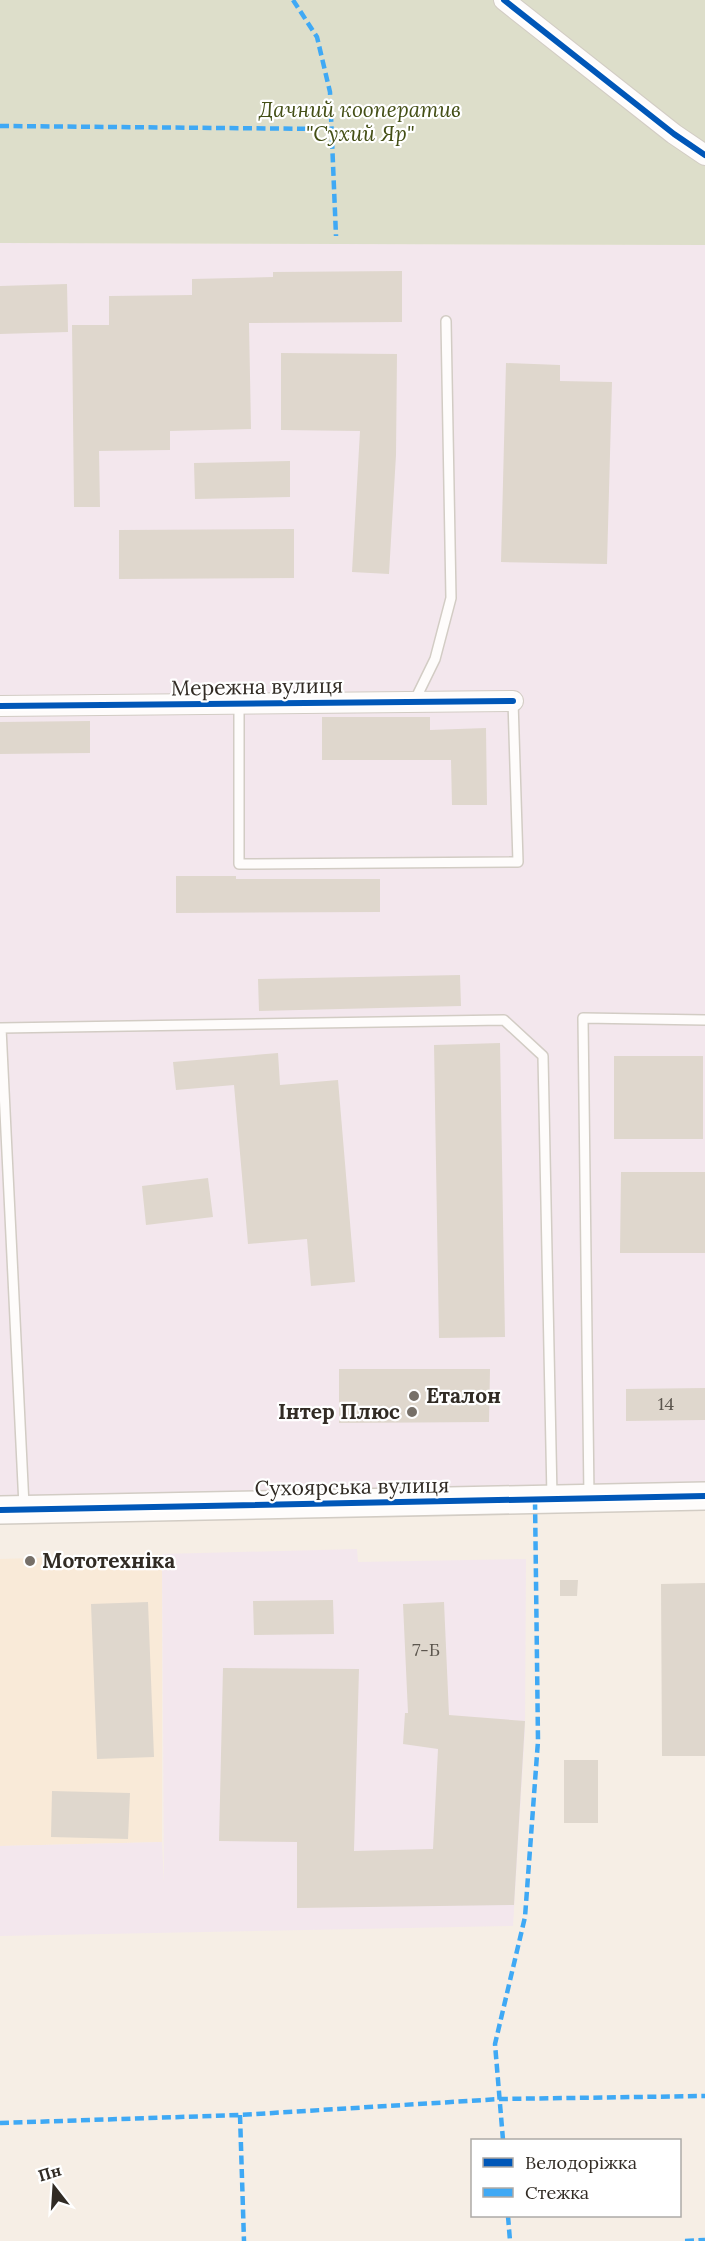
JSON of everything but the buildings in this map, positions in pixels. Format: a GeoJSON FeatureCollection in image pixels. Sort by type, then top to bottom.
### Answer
{"type":"FeatureCollection","features":[{"type":"Feature","properties":{"kind":"street"},"geometry":{"type":"LineString","coordinates":[[504,0],[705,155]]}},
{"type":"Feature","properties":{"kind":"street","name":"Мережна вулиця"},"geometry":{"type":"LineString","coordinates":[[0,706],[513,701]]}},
{"type":"Feature","properties":{"kind":"street","name":"Сухоярська вулиця"},"geometry":{"type":"LineString","coordinates":[[12,1509],[705,1496]]}},
{"type":"Feature","properties":{"kind":"lane"},"geometry":{"type":"LineString","coordinates":[[414,702],[435,659],[451,598],[446,321]]}},
{"type":"Feature","properties":{"kind":"lane"},"geometry":{"type":"LineString","coordinates":[[239,704],[239,864],[518,862],[513,701]]}},
{"type":"Feature","properties":{"kind":"lane"},"geometry":{"type":"LineString","coordinates":[[589,1499],[583,1018],[705,1020]]}},
{"type":"Feature","properties":{"kind":"lane"},"geometry":{"type":"LineString","coordinates":[[12,1509],[1,1028],[504,1020],[543,1056],[552,1500]]}},
{"type":"Feature","properties":{"kind":"shaded area"},"geometry":{"type":"Polygon","coordinates":[[[0,243],[705,245],[705,1496],[0,1510],[0,243]]]}},
{"type":"Feature","properties":{"kind":"shaded area"},"geometry":{"type":"Polygon","coordinates":[[[357,1549],[358,1562],[526,1559],[525,1731],[513,1926],[0,1936],[0,1846],[162,1842],[164,1884],[162,1554],[357,1549]]]}},
{"type":"Feature","properties":{"kind":"shaded area"},"geometry":{"type":"Polygon","coordinates":[[[162,1554],[162,1842],[0,1846],[0,1559],[162,1554]]]}},
{"type":"Feature","properties":{"kind":"green space","name":"Дачний кооператив \"Сухий Яр\""},"geometry":{"type":"Polygon","coordinates":[[[0,0],[705,0],[705,245],[0,243],[0,0]]]}},
{"type":"Feature","properties":{"kind":"marked path"},"geometry":{"type":"LineString","coordinates":[[293,0],[317,37],[330,92],[336,236]]}},
{"type":"Feature","properties":{"kind":"marked path"},"geometry":{"type":"LineString","coordinates":[[0,126],[333,129]]}},
{"type":"Feature","properties":{"kind":"marked path"},"geometry":{"type":"LineString","coordinates":[[503,2139],[495,2044],[525,1917],[538,1741],[535,1500]]}},
{"type":"Feature","properties":{"kind":"marked path"},"geometry":{"type":"LineString","coordinates":[[0,2123],[240,2115],[500,2099],[705,2096]]}},
{"type":"Feature","properties":{"kind":"marked path"},"geometry":{"type":"LineString","coordinates":[[240,2115],[244,2241]]}},
{"type":"Feature","properties":{"kind":"marked path"},"geometry":{"type":"LineString","coordinates":[[508,2217],[510,2241]]}},
{"type":"Feature","properties":{"kind":"marked path"},"geometry":{"type":"LineString","coordinates":[[685,2241],[705,2240]]}},
{"type":"Feature","properties":{"kind":"cycle path"},"geometry":{"type":"LineString","coordinates":[[504,0],[674,134],[705,155]]}},
{"type":"Feature","properties":{"kind":"cycle path"},"geometry":{"type":"LineString","coordinates":[[0,706],[513,701]]}},
{"type":"Feature","properties":{"kind":"cycle path"},"geometry":{"type":"LineString","coordinates":[[0,1510],[705,1496]]}},
{"type":"Feature","properties":{"kind":"place","name":"Еталон"},"geometry":{"type":"Point","coordinates":[414,1396]}},
{"type":"Feature","properties":{"kind":"place","name":"Інтер Плюс"},"geometry":{"type":"Point","coordinates":[412,1412]}},
{"type":"Feature","properties":{"kind":"place","name":"Мототехніка"},"geometry":{"type":"Point","coordinates":[30,1561]}}]}
